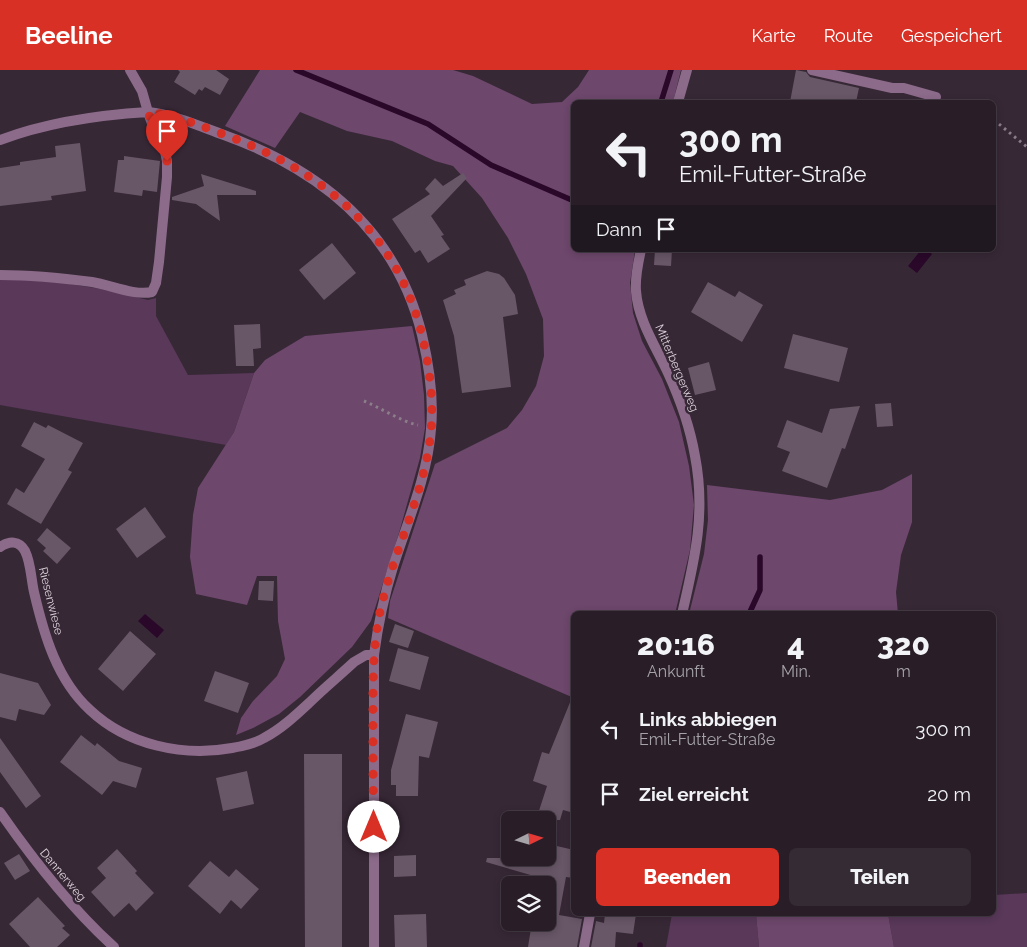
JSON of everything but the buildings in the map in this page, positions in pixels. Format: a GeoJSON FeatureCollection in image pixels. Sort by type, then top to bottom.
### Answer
{"type":"FeatureCollection","features":[{"type":"Feature","properties":{"kind":"street"},"geometry":{"type":"LineString","coordinates":[[0,275],[58,278],[116,287],[142,294],[152,292],[156,283],[159,262],[167,161],[164,147],[156,135],[142,91],[130,70]]}},
{"type":"Feature","properties":{"kind":"street"},"geometry":{"type":"LineString","coordinates":[[679,100],[687,70]]}},
{"type":"Feature","properties":{"kind":"street"},"geometry":{"type":"LineString","coordinates":[[812,70],[892,88],[904,88],[936,98]]}},
{"type":"Feature","properties":{"kind":"street"},"geometry":{"type":"LineString","coordinates":[[0,140],[48,125],[83,118],[148,112],[169,115],[241,141],[273,156],[328,189],[352,210],[373,233],[405,284],[417,315],[426,350],[432,428],[428,453],[416,498],[380,612],[374,655],[374,947]]}},
{"type":"Feature","properties":{"kind":"street","name":"Mitterbergerweg"},"geometry":{"type":"LineString","coordinates":[[641,252],[637,268],[636,291],[640,310],[681,405],[695,456],[700,503],[699,537],[683,611]]}},
{"type":"Feature","properties":{"kind":"street","name":"Riesenwiese"},"geometry":{"type":"LineString","coordinates":[[0,547],[8,542],[16,543],[24,550],[29,562],[42,626],[55,660],[70,687],[89,710],[107,724],[149,744],[197,752],[246,746],[264,739],[285,725],[354,662],[366,655],[374,655]]}},
{"type":"Feature","properties":{"kind":"street","name":"Dannerweg"},"geometry":{"type":"LineString","coordinates":[[0,812],[22,844],[62,895],[114,947]]}},
{"type":"Feature","properties":{"kind":"street"},"geometry":{"type":"LineString","coordinates":[[584,947],[590,916]]}},
{"type":"Feature","properties":{"kind":"path"},"geometry":{"type":"LineString","coordinates":[[996,122],[1027,147]]}},
{"type":"Feature","properties":{"kind":"path"},"geometry":{"type":"LineString","coordinates":[[364,401],[409,423],[432,428]]}},
{"type":"Feature","properties":{"kind":"shaded area"},"geometry":{"type":"Polygon","coordinates":[[[260,70],[453,70],[473,76],[532,104],[562,102],[578,87],[589,70],[681,70],[674,100],[571,100],[571,252],[635,252],[630,283],[633,313],[642,341],[662,379],[679,422],[689,466],[694,505],[690,550],[676,611],[571,611],[571,697],[388,618],[390,601],[435,464],[507,428],[522,410],[536,386],[544,356],[543,319],[526,274],[508,238],[482,198],[453,166],[435,161],[392,141],[347,131],[300,112],[275,148],[225,126],[260,70]]]}},
{"type":"Feature","properties":{"kind":"shaded area"},"geometry":{"type":"Polygon","coordinates":[[[919,252],[930,252],[932,254],[917,273],[908,266],[919,252]]]}},
{"type":"Feature","properties":{"kind":"shaded area"},"geometry":{"type":"Polygon","coordinates":[[[0,279],[58,282],[101,289],[148,300],[156,298],[156,316],[188,375],[254,373],[234,432],[226,445],[0,405],[0,279]]]}},
{"type":"Feature","properties":{"kind":"shaded area"},"geometry":{"type":"Polygon","coordinates":[[[412,326],[420,361],[425,428],[420,458],[371,621],[352,647],[300,697],[279,714],[236,735],[241,718],[253,701],[277,676],[285,659],[278,621],[277,576],[257,576],[247,605],[196,594],[190,557],[193,515],[198,488],[234,432],[254,373],[265,360],[305,336],[412,326]]]}},
{"type":"Feature","properties":{"kind":"shaded area"},"geometry":{"type":"Polygon","coordinates":[[[912,474],[912,522],[901,555],[896,592],[898,611],[690,611],[704,554],[708,520],[707,485],[830,500],[882,490],[912,474]]]}},
{"type":"Feature","properties":{"kind":"shaded area"},"geometry":{"type":"Polygon","coordinates":[[[145,614],[164,630],[157,638],[138,621],[145,614]]]}},
{"type":"Feature","properties":{"kind":"shaded area"},"geometry":{"type":"Polygon","coordinates":[[[1027,893],[1027,947],[894,947],[888,916],[996,916],[996,895],[1027,893]]]}},
{"type":"Feature","properties":{"kind":"shaded area"},"geometry":{"type":"Polygon","coordinates":[[[672,916],[756,916],[759,947],[666,947],[672,916]]]}},
{"type":"Feature","properties":{"kind":"shaded area"},"geometry":{"type":"Polygon","coordinates":[[[756,916],[888,916],[894,947],[759,947],[756,916]]]}},
{"type":"Feature","properties":{"kind":"waterway"},"geometry":{"type":"LineString","coordinates":[[296,70],[428,124],[491,165],[571,200]]}},
{"type":"Feature","properties":{"kind":"waterway"},"geometry":{"type":"LineString","coordinates":[[662,100],[671,70]]}},
{"type":"Feature","properties":{"kind":"waterway"},"geometry":{"type":"LineString","coordinates":[[750,611],[760,590],[760,557]]}},
{"type":"Feature","properties":{"kind":"route"},"geometry":{"type":"LineString","coordinates":[[167,161],[164,147],[156,135],[148,112],[169,115],[241,141],[273,156],[328,189],[352,210],[373,233],[405,284],[417,315],[426,350],[432,428],[428,453],[416,498],[392,569],[380,612],[374,655],[374,827]]}}]}
